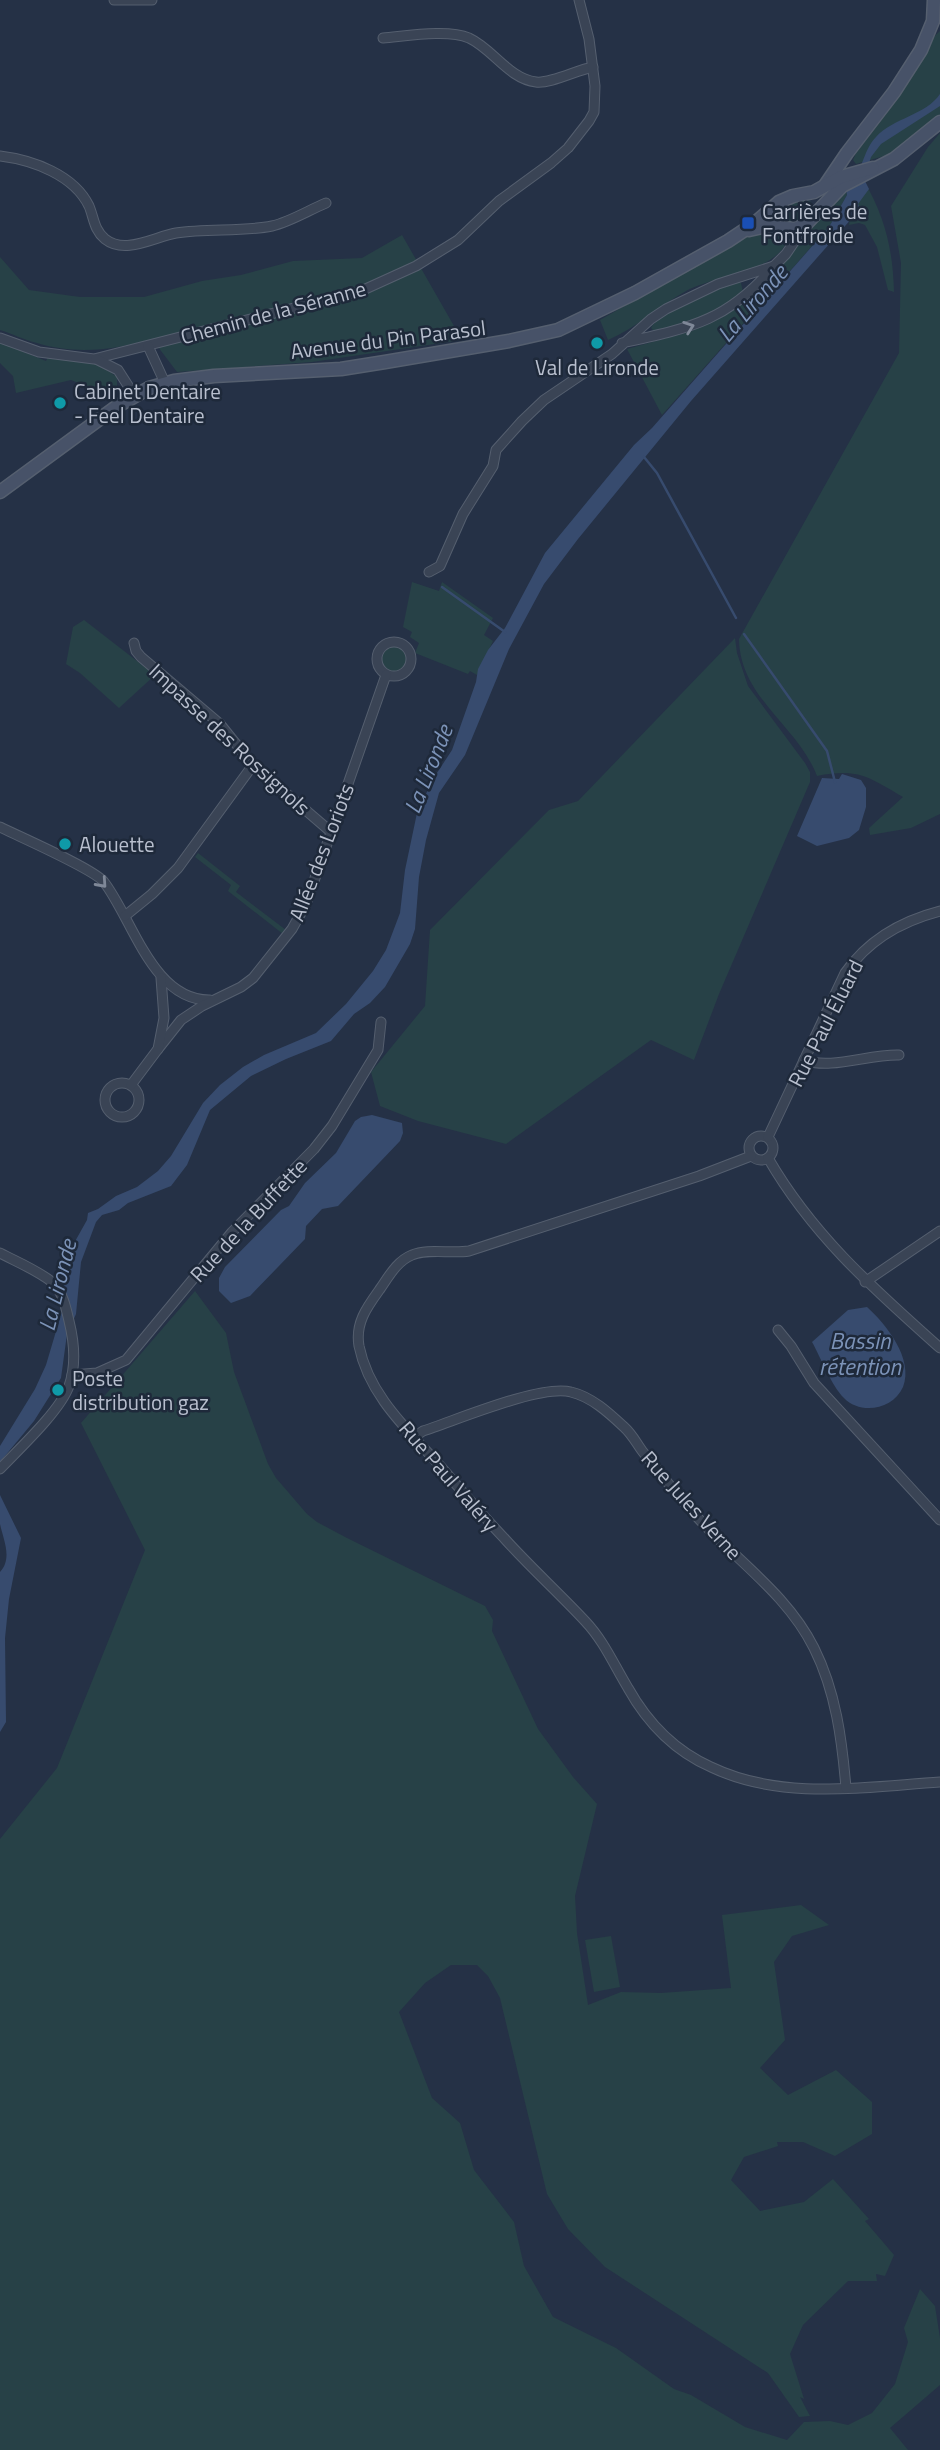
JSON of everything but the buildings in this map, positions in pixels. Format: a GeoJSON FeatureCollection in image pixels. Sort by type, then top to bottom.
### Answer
{"type":"FeatureCollection","features":[{"type":"Feature","properties":{"kind":"street"},"geometry":{"type":"LineString","coordinates":[[114,0],[152,0]]}},
{"type":"Feature","properties":{"kind":"street","name":"Chemin de la Séranne"},"geometry":{"type":"LineString","coordinates":[[94,359],[361,291],[404,272],[458,240],[499,201],[551,163],[575,139],[594,112],[596,99],[593,67],[579,0]]}},
{"type":"Feature","properties":{"kind":"street"},"geometry":{"type":"LineString","coordinates":[[622,343],[663,335],[712,318],[742,300],[782,259],[818,211],[847,153],[894,92],[921,50],[933,21],[934,0]]}},
{"type":"Feature","properties":{"kind":"street"},"geometry":{"type":"LineString","coordinates":[[383,38],[460,35],[478,43],[520,77],[540,83],[593,67]]}},
{"type":"Feature","properties":{"kind":"street"},"geometry":{"type":"LineString","coordinates":[[792,245],[786,228],[775,218],[776,205],[793,196],[827,192],[849,177],[894,159],[940,122]]}},
{"type":"Feature","properties":{"kind":"street"},"geometry":{"type":"LineString","coordinates":[[847,153],[849,177]]}},
{"type":"Feature","properties":{"kind":"street"},"geometry":{"type":"LineString","coordinates":[[0,156],[40,166],[81,191],[97,230],[106,240],[120,246],[197,230],[272,226],[326,203]]}},
{"type":"Feature","properties":{"kind":"street"},"geometry":{"type":"LineString","coordinates":[[802,195],[815,199],[818,211]]}},
{"type":"Feature","properties":{"kind":"street","name":"Avenue du Pin Parasol"},"geometry":{"type":"LineString","coordinates":[[0,492],[134,395],[165,383],[214,376],[341,369],[469,349],[551,332],[600,311],[746,230],[776,205]]}},
{"type":"Feature","properties":{"kind":"street"},"geometry":{"type":"LineString","coordinates":[[786,228],[806,224]]}},
{"type":"Feature","properties":{"kind":"street","name":"Avenue du Pin Parasol"},"geometry":{"type":"LineString","coordinates":[[746,230],[766,226],[786,228]]}},
{"type":"Feature","properties":{"kind":"street"},"geometry":{"type":"LineString","coordinates":[[429,572],[440,566],[463,514],[493,466],[496,450],[544,400],[612,354],[658,313],[718,284],[774,266]]}},
{"type":"Feature","properties":{"kind":"street"},"geometry":{"type":"LineString","coordinates":[[0,338],[39,352],[94,359],[114,367],[134,395]]}},
{"type":"Feature","properties":{"kind":"street"},"geometry":{"type":"LineString","coordinates":[[148,346],[165,383]]}},
{"type":"Feature","properties":{"kind":"street","name":"Impasse des Rossignols"},"geometry":{"type":"LineString","coordinates":[[134,643],[141,657],[220,724],[254,765],[330,831]]}},
{"type":"Feature","properties":{"kind":"street","name":"Allée des Loriots"},"geometry":{"type":"LineString","coordinates":[[131,1085],[181,1020],[248,983],[292,929],[306,904],[386,675]]}},
{"type":"Feature","properties":{"kind":"street"},"geometry":{"type":"LineString","coordinates":[[125,916],[178,868],[254,765]]}},
{"type":"Feature","properties":{"kind":"street"},"geometry":{"type":"LineString","coordinates":[[0,827],[100,877],[161,978],[164,1018],[158,1049]]}},
{"type":"Feature","properties":{"kind":"street","name":"Rue Paul Éluard"},"geometry":{"type":"LineString","coordinates":[[768,1138],[845,973],[863,950],[885,934],[940,911]]}},
{"type":"Feature","properties":{"kind":"street"},"geometry":{"type":"LineString","coordinates":[[161,978],[188,996],[215,1000]]}},
{"type":"Feature","properties":{"kind":"street","name":"Rue de la Buffette"},"geometry":{"type":"LineString","coordinates":[[72,1375],[97,1373],[126,1360],[232,1232],[314,1149],[332,1126],[378,1049],[381,1022]]}},
{"type":"Feature","properties":{"kind":"street"},"geometry":{"type":"LineString","coordinates":[[804,1060],[819,1065],[886,1054],[899,1055]]}},
{"type":"Feature","properties":{"kind":"street"},"geometry":{"type":"LineString","coordinates":[[759,1136],[768,1138],[774,1148],[768,1158],[759,1160],[751,1156],[749,1146],[752,1139],[759,1136]]}},
{"type":"Feature","properties":{"kind":"street","name":"Rue Paul Valéry"},"geometry":{"type":"LineString","coordinates":[[751,1156],[699,1176],[469,1251],[416,1253],[400,1263],[362,1315],[358,1329],[359,1345],[372,1385],[484,1517],[595,1633],[644,1713],[674,1744],[710,1767],[745,1780],[790,1788],[846,1788],[940,1782]]}},
{"type":"Feature","properties":{"kind":"street"},"geometry":{"type":"LineString","coordinates":[[768,1158],[814,1227],[865,1282],[940,1348]]}},
{"type":"Feature","properties":{"kind":"street"},"geometry":{"type":"LineString","coordinates":[[865,1282],[940,1231]]}},
{"type":"Feature","properties":{"kind":"street"},"geometry":{"type":"LineString","coordinates":[[0,1253],[52,1282],[63,1302],[72,1335],[72,1375],[65,1394],[0,1469]]}},
{"type":"Feature","properties":{"kind":"street"},"geometry":{"type":"LineString","coordinates":[[778,1330],[814,1383],[940,1520]]}},
{"type":"Feature","properties":{"kind":"street","name":"Rue Jules Verne"},"geometry":{"type":"LineString","coordinates":[[415,1437],[423,1431],[533,1394],[554,1390],[586,1397],[606,1411],[627,1429],[699,1519],[776,1594],[802,1627],[818,1656],[832,1694],[841,1738],[846,1788]]}},
{"type":"Feature","properties":{"kind":"green space"},"geometry":{"type":"Polygon","coordinates":[[[940,31],[940,114],[895,153],[856,164],[853,160],[856,153],[900,94],[928,45],[940,31]]]}},
{"type":"Feature","properties":{"kind":"green space"},"geometry":{"type":"Polygon","coordinates":[[[940,133],[940,814],[911,828],[870,835],[869,828],[903,797],[863,776],[843,773],[817,776],[797,742],[759,695],[749,678],[742,660],[739,639],[899,353],[901,263],[891,206],[928,147],[940,133]]]}},
{"type":"Feature","properties":{"kind":"green space"},"geometry":{"type":"Polygon","coordinates":[[[864,181],[886,234],[892,262],[894,292],[888,290],[877,247],[865,225],[849,225],[854,184],[864,181]]]}},
{"type":"Feature","properties":{"kind":"green space"},"geometry":{"type":"Polygon","coordinates":[[[845,185],[847,195],[829,227],[662,415],[627,349],[692,331],[737,308],[756,290],[845,185]]]}},
{"type":"Feature","properties":{"kind":"green space"},"geometry":{"type":"Polygon","coordinates":[[[804,199],[810,201],[815,208],[803,220],[787,221],[778,214],[785,205],[804,199]]]}},
{"type":"Feature","properties":{"kind":"green space"},"geometry":{"type":"Polygon","coordinates":[[[757,230],[777,233],[786,243],[769,261],[686,291],[608,340],[600,320],[757,230]]]}},
{"type":"Feature","properties":{"kind":"green space"},"geometry":{"type":"Polygon","coordinates":[[[402,235],[462,340],[312,362],[177,372],[152,339],[123,346],[81,350],[52,347],[0,330],[0,257],[29,290],[80,297],[144,297],[293,261],[362,258],[402,235]]]}},
{"type":"Feature","properties":{"kind":"green space"},"geometry":{"type":"Polygon","coordinates":[[[737,281],[741,283],[743,292],[725,307],[702,318],[656,333],[651,328],[656,321],[677,307],[737,281]]]}},
{"type":"Feature","properties":{"kind":"green space"},"geometry":{"type":"Polygon","coordinates":[[[0,342],[46,361],[48,357],[99,364],[117,377],[117,391],[113,397],[71,380],[16,393],[13,376],[0,363],[0,342]]]}},
{"type":"Feature","properties":{"kind":"green space"},"geometry":{"type":"Polygon","coordinates":[[[412,582],[439,591],[442,582],[493,618],[484,635],[493,641],[477,675],[415,653],[419,643],[410,637],[412,632],[403,627],[412,582]]]}},
{"type":"Feature","properties":{"kind":"green space"},"geometry":{"type":"Polygon","coordinates":[[[84,620],[155,675],[119,708],[66,664],[73,627],[84,620]]]}},
{"type":"Feature","properties":{"kind":"green space"},"geometry":{"type":"Polygon","coordinates":[[[735,638],[748,686],[805,763],[810,772],[810,782],[719,994],[694,1060],[651,1040],[506,1144],[418,1121],[380,1106],[371,1072],[425,1006],[430,930],[549,810],[578,801],[735,638]]]}},
{"type":"Feature","properties":{"kind":"green space"},"geometry":{"type":"Polygon","coordinates":[[[394,646],[403,650],[407,659],[403,668],[394,672],[385,668],[381,659],[385,650],[394,646]]]}},
{"type":"Feature","properties":{"kind":"green space"},"geometry":{"type":"Polygon","coordinates":[[[198,853],[240,886],[236,892],[286,930],[283,934],[228,891],[231,885],[195,857],[198,853]]]}},
{"type":"Feature","properties":{"kind":"green space"},"geometry":{"type":"Polygon","coordinates":[[[195,1291],[226,1333],[234,1372],[268,1464],[276,1478],[317,1522],[485,1606],[493,1620],[492,1631],[538,1729],[573,1777],[597,1804],[575,1896],[577,1933],[588,2005],[621,1992],[661,1993],[731,1988],[722,1915],[801,1905],[829,1925],[792,1936],[774,1962],[785,2040],[760,2068],[788,2095],[836,2070],[872,2102],[872,2134],[835,2156],[803,2142],[777,2142],[778,2146],[744,2157],[731,2180],[760,2211],[804,2202],[833,2179],[869,2219],[865,2221],[894,2255],[885,2276],[876,2274],[877,2281],[848,2281],[803,2325],[790,2354],[804,2399],[800,2397],[810,2416],[799,2417],[768,2373],[605,2267],[568,2229],[547,2194],[500,1998],[488,1976],[477,1965],[451,1965],[425,1983],[399,2012],[432,2098],[460,2123],[474,2170],[514,2222],[524,2266],[553,2317],[616,2348],[674,2389],[691,2395],[745,2427],[787,2440],[804,2422],[830,2421],[848,2425],[872,2413],[895,2384],[908,2342],[904,2328],[920,2289],[935,2306],[940,2338],[940,2385],[890,2428],[908,2450],[0,2450],[0,1839],[57,1768],[145,1550],[81,1423],[195,1291]]]}},
{"type":"Feature","properties":{"kind":"green space"},"geometry":{"type":"Polygon","coordinates":[[[611,1936],[620,1987],[594,1992],[585,1940],[611,1936]]]}},
{"type":"Feature","properties":{"kind":"water"},"geometry":{"type":"Polygon","coordinates":[[[940,94],[940,106],[881,144],[871,157],[864,179],[869,189],[858,204],[860,209],[691,401],[544,584],[509,649],[465,755],[439,793],[419,877],[415,929],[410,944],[385,987],[370,1003],[354,1014],[331,1041],[251,1076],[210,1110],[187,1165],[171,1186],[102,1215],[96,1222],[81,1262],[76,1314],[67,1334],[61,1378],[34,1421],[0,1462],[0,1446],[35,1389],[46,1365],[65,1301],[64,1282],[73,1245],[88,1213],[137,1187],[158,1171],[171,1156],[203,1103],[220,1085],[264,1055],[316,1033],[346,1004],[373,971],[386,950],[400,913],[405,870],[417,813],[433,779],[452,750],[478,669],[505,628],[545,553],[634,445],[829,227],[847,195],[846,189],[855,178],[876,137],[891,125],[926,107],[940,94]]]}},
{"type":"Feature","properties":{"kind":"water"},"geometry":{"type":"Polygon","coordinates":[[[842,774],[861,780],[866,788],[866,807],[859,830],[849,838],[817,846],[797,836],[822,778],[839,779],[842,774]]]}},
{"type":"Feature","properties":{"kind":"water"},"geometry":{"type":"Polygon","coordinates":[[[372,1115],[402,1123],[400,1141],[338,1206],[322,1209],[306,1226],[305,1239],[250,1296],[231,1303],[219,1291],[219,1278],[225,1267],[281,1210],[289,1206],[305,1183],[336,1153],[355,1121],[372,1115]]]}},
{"type":"Feature","properties":{"kind":"water","name":"Bassin rétention"},"geometry":{"type":"Polygon","coordinates":[[[867,1307],[890,1332],[905,1365],[903,1387],[898,1395],[892,1401],[876,1408],[859,1407],[839,1393],[812,1342],[848,1310],[867,1307]]]}},
{"type":"Feature","properties":{"kind":"water"},"geometry":{"type":"Polygon","coordinates":[[[0,1495],[21,1538],[9,1599],[5,1638],[6,1722],[0,1732],[0,1572],[7,1555],[0,1524],[0,1495]]]}},
{"type":"Feature","properties":{"kind":"waterway"},"geometry":{"type":"LineString","coordinates":[[644,457],[657,473],[736,618]]}},
{"type":"Feature","properties":{"kind":"waterway"},"geometry":{"type":"LineString","coordinates":[[442,587],[505,632]]}},
{"type":"Feature","properties":{"kind":"waterway"},"geometry":{"type":"LineString","coordinates":[[744,634],[827,751],[835,782]]}},
{"type":"Feature","properties":{"kind":"place","name":"Carrières de Fontfroide"},"geometry":{"type":"Point","coordinates":[748,223]}},
{"type":"Feature","properties":{"kind":"place","name":"Val de Lironde"},"geometry":{"type":"Point","coordinates":[597,343]}},
{"type":"Feature","properties":{"kind":"place","name":"Cabinet Dentaire - Feel Dentaire"},"geometry":{"type":"Point","coordinates":[60,403]}},
{"type":"Feature","properties":{"kind":"place","name":"Alouette"},"geometry":{"type":"Point","coordinates":[65,844]}},
{"type":"Feature","properties":{"kind":"place","name":"Poste distribution gaz"},"geometry":{"type":"Point","coordinates":[58,1390]}},
{"type":"Feature","properties":{"kind":"water label","name":"La Lironde"},"geometry":{"type":"Point","coordinates":[752,303]}},
{"type":"Feature","properties":{"kind":"water label","name":"La Lironde"},"geometry":{"type":"Point","coordinates":[428,769]}},
{"type":"Feature","properties":{"kind":"water label","name":"La Lironde"},"geometry":{"type":"Point","coordinates":[57,1285]}}]}
